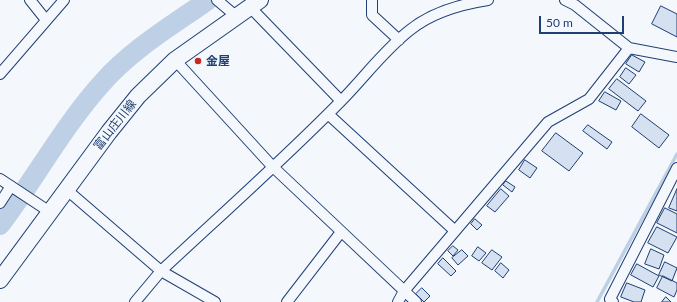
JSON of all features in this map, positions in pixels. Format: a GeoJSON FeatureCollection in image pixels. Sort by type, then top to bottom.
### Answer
{"type":"FeatureCollection","features":[{"type":"Feature","properties":{"kind":"main road","name":"富山庄川線"},"geometry":{"type":"LineString","coordinates":[[0,280],[138,96],[175,60],[255,3]]}},
{"type":"Feature","properties":{"kind":"street"},"geometry":{"type":"LineString","coordinates":[[30,0],[46,20]]}},
{"type":"Feature","properties":{"kind":"street"},"geometry":{"type":"LineString","coordinates":[[0,74],[64,0]]}},
{"type":"Feature","properties":{"kind":"street"},"geometry":{"type":"LineString","coordinates":[[372,0],[372,15],[399,40]]}},
{"type":"Feature","properties":{"kind":"street"},"geometry":{"type":"LineString","coordinates":[[135,302],[161,271],[328,114],[369,69],[410,30],[432,17],[468,3],[488,0]]}},
{"type":"Feature","properties":{"kind":"street"},"geometry":{"type":"LineString","coordinates":[[220,2],[237,17]]}},
{"type":"Feature","properties":{"kind":"street"},"geometry":{"type":"LineString","coordinates":[[573,2],[629,48],[677,57]]}},
{"type":"Feature","properties":{"kind":"street"},"geometry":{"type":"LineString","coordinates":[[255,3],[341,101]]}},
{"type":"Feature","properties":{"kind":"street"},"geometry":{"type":"LineString","coordinates":[[398,302],[404,291],[454,230],[548,122],[589,99],[629,48]]}},
{"type":"Feature","properties":{"kind":"street"},"geometry":{"type":"LineString","coordinates":[[175,60],[272,166],[416,302]]}},
{"type":"Feature","properties":{"kind":"street"},"geometry":{"type":"LineString","coordinates":[[328,114],[454,230]]}},
{"type":"Feature","properties":{"kind":"street"},"geometry":{"type":"LineString","coordinates":[[613,302],[610,299],[677,168]]}},
{"type":"Feature","properties":{"kind":"street"},"geometry":{"type":"LineString","coordinates":[[0,179],[50,212]]}},
{"type":"Feature","properties":{"kind":"street"},"geometry":{"type":"LineString","coordinates":[[0,203],[13,188]]}},
{"type":"Feature","properties":{"kind":"street"},"geometry":{"type":"LineString","coordinates":[[67,190],[161,271],[215,302]]}},
{"type":"Feature","properties":{"kind":"street"},"geometry":{"type":"LineString","coordinates":[[287,302],[342,232]]}},
{"type":"Feature","properties":{"kind":"building"},"geometry":{"type":"Polygon","coordinates":[[[661,6],[677,14],[677,37],[652,24],[661,6]]]}},
{"type":"Feature","properties":{"kind":"building"},"geometry":{"type":"Polygon","coordinates":[[[632,55],[645,62],[639,72],[626,64],[632,55]]]}},
{"type":"Feature","properties":{"kind":"building"},"geometry":{"type":"Polygon","coordinates":[[[626,68],[636,75],[629,84],[620,77],[626,68]]]}},
{"type":"Feature","properties":{"kind":"building"},"geometry":{"type":"Polygon","coordinates":[[[617,79],[646,101],[638,111],[609,89],[617,79]]]}},
{"type":"Feature","properties":{"kind":"building"},"geometry":{"type":"Polygon","coordinates":[[[605,92],[621,101],[616,110],[599,101],[605,92]]]}},
{"type":"Feature","properties":{"kind":"building"},"geometry":{"type":"Polygon","coordinates":[[[641,114],[669,135],[659,148],[632,127],[641,114]]]}},
{"type":"Feature","properties":{"kind":"building"},"geometry":{"type":"Polygon","coordinates":[[[588,125],[612,142],[607,149],[583,131],[588,125]]]}},
{"type":"Feature","properties":{"kind":"building"},"geometry":{"type":"Polygon","coordinates":[[[556,133],[583,153],[569,171],[542,151],[556,133]]]}},
{"type":"Feature","properties":{"kind":"building"},"geometry":{"type":"Polygon","coordinates":[[[525,160],[537,168],[530,178],[519,170],[525,160]]]}},
{"type":"Feature","properties":{"kind":"building"},"geometry":{"type":"Polygon","coordinates":[[[506,181],[515,187],[512,192],[503,185],[506,181]]]}},
{"type":"Feature","properties":{"kind":"building"},"geometry":{"type":"Polygon","coordinates":[[[501,189],[509,196],[495,212],[487,206],[501,189]]]}},
{"type":"Feature","properties":{"kind":"building"},"geometry":{"type":"Polygon","coordinates":[[[677,189],[677,211],[669,208],[677,189]]]}},
{"type":"Feature","properties":{"kind":"building"},"geometry":{"type":"Polygon","coordinates":[[[665,208],[677,214],[677,233],[657,223],[665,208]]]}},
{"type":"Feature","properties":{"kind":"building"},"geometry":{"type":"Polygon","coordinates":[[[475,219],[482,225],[477,230],[471,224],[475,219]]]}},
{"type":"Feature","properties":{"kind":"building"},"geometry":{"type":"Polygon","coordinates":[[[657,227],[677,237],[668,253],[648,243],[657,227]]]}},
{"type":"Feature","properties":{"kind":"building"},"geometry":{"type":"Polygon","coordinates":[[[453,246],[458,250],[453,256],[448,251],[453,246]]]}},
{"type":"Feature","properties":{"kind":"building"},"geometry":{"type":"Polygon","coordinates":[[[478,247],[486,253],[479,261],[472,256],[478,247]]]}},
{"type":"Feature","properties":{"kind":"building"},"geometry":{"type":"Polygon","coordinates":[[[651,249],[664,255],[659,269],[645,264],[651,249]]]}},
{"type":"Feature","properties":{"kind":"building"},"geometry":{"type":"Polygon","coordinates":[[[462,250],[468,256],[458,265],[452,258],[462,250]]]}},
{"type":"Feature","properties":{"kind":"building"},"geometry":{"type":"Polygon","coordinates":[[[492,250],[502,257],[492,270],[482,263],[492,250]]]}},
{"type":"Feature","properties":{"kind":"building"},"geometry":{"type":"Polygon","coordinates":[[[443,258],[456,271],[451,276],[438,264],[443,258]]]}},
{"type":"Feature","properties":{"kind":"building"},"geometry":{"type":"Polygon","coordinates":[[[665,262],[677,268],[672,281],[659,275],[665,262]]]}},
{"type":"Feature","properties":{"kind":"building"},"geometry":{"type":"Polygon","coordinates":[[[501,263],[509,270],[503,278],[495,271],[501,263]]]}},
{"type":"Feature","properties":{"kind":"building"},"geometry":{"type":"Polygon","coordinates":[[[637,264],[659,276],[653,287],[631,275],[637,264]]]}},
{"type":"Feature","properties":{"kind":"building"},"geometry":{"type":"Polygon","coordinates":[[[663,276],[677,283],[677,290],[674,297],[657,288],[663,276]]]}},
{"type":"Feature","properties":{"kind":"building"},"geometry":{"type":"Polygon","coordinates":[[[627,283],[645,290],[641,302],[634,302],[621,297],[627,283]]]}},
{"type":"Feature","properties":{"kind":"building"},"geometry":{"type":"Polygon","coordinates":[[[422,288],[430,296],[424,302],[416,294],[422,288]]]}},
{"type":"Feature","properties":{"kind":"building"},"geometry":{"type":"Polygon","coordinates":[[[666,297],[671,302],[662,302],[666,297]]]}},
{"type":"Feature","properties":{"kind":"waterway"},"geometry":{"type":"LineString","coordinates":[[0,225],[75,116],[114,70],[140,48],[208,0]]}},
{"type":"Feature","properties":{"kind":"waterway"},"geometry":{"type":"LineString","coordinates":[[597,302],[677,154]]}},
{"type":"Feature","properties":{"kind":"place","name":"金屋"},"geometry":{"type":"Point","coordinates":[198,61]}}]}
